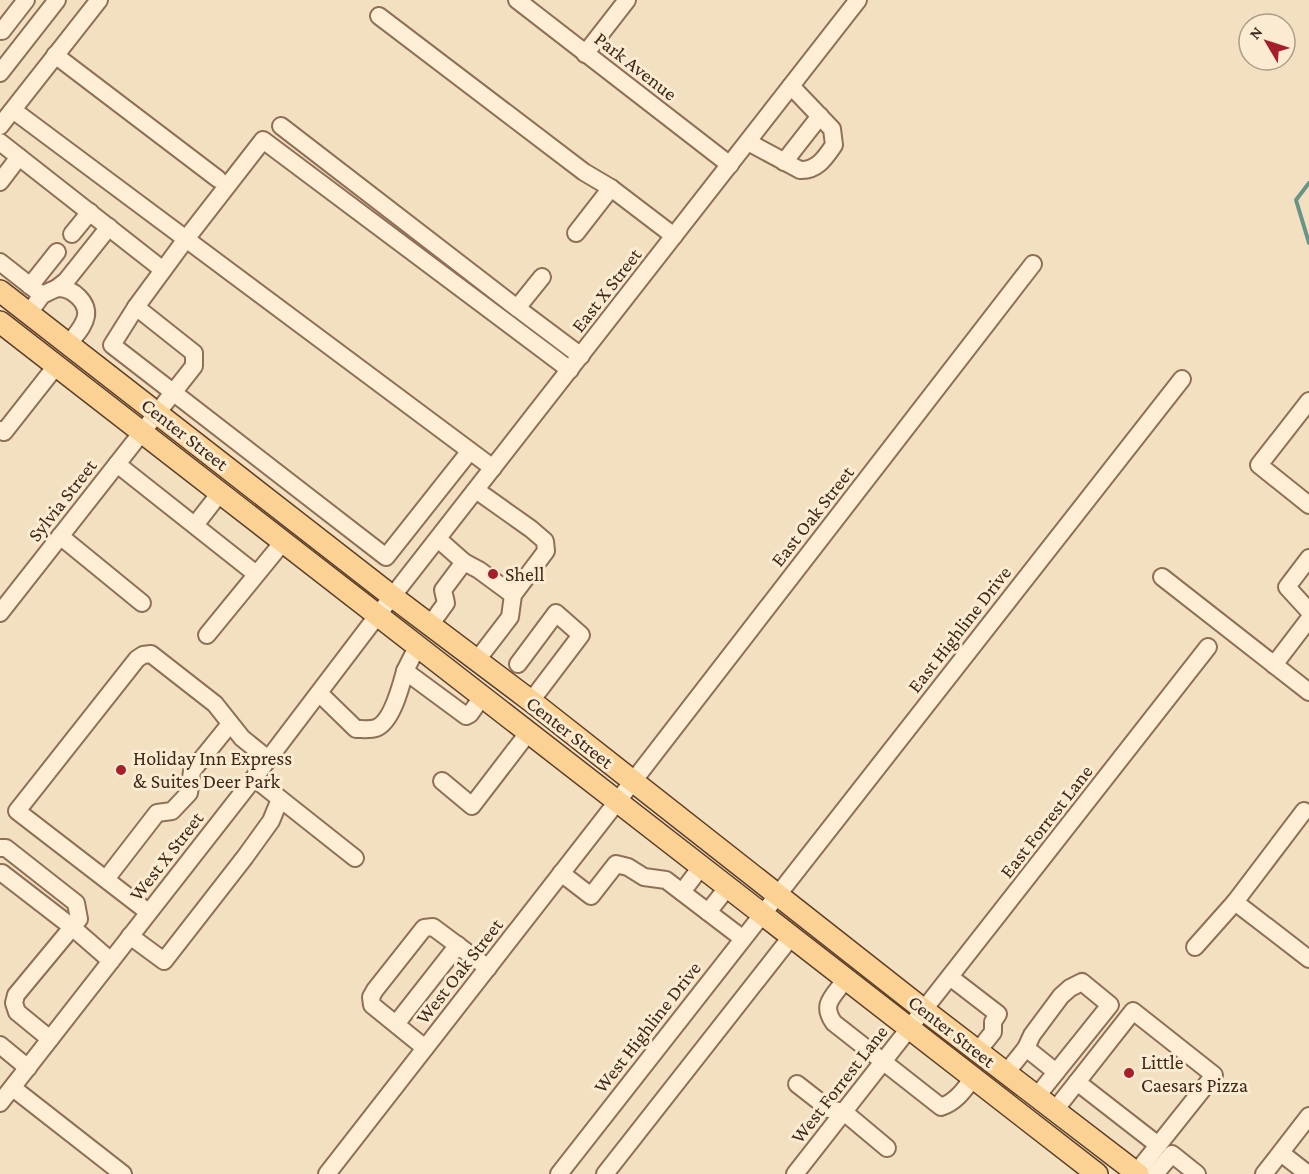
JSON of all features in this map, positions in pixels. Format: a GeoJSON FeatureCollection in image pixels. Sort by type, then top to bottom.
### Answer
{"type":"FeatureCollection","features":[{"type":"Feature","properties":{"kind":"main road","name":"Center Street"},"geometry":{"type":"LineString","coordinates":[[0,291],[261,494],[385,606],[417,647],[528,733],[624,792],[769,904],[916,1019],[973,1078],[1089,1172]]}},
{"type":"Feature","properties":{"kind":"main road","name":"Center Street"},"geometry":{"type":"LineString","coordinates":[[0,322],[283,542],[385,606],[430,624],[531,701],[700,867],[727,888],[769,904],[791,937],[845,980],[978,1051],[1103,1148],[1143,1174]]}},
{"type":"Feature","properties":{"kind":"main road"},"geometry":{"type":"LineString","coordinates":[[1089,1172],[1103,1148]]}},
{"type":"Feature","properties":{"kind":"street"},"geometry":{"type":"LineString","coordinates":[[1,31],[26,0]]}},
{"type":"Feature","properties":{"kind":"street"},"geometry":{"type":"LineString","coordinates":[[0,126],[99,0]]}},
{"type":"Feature","properties":{"kind":"street","name":"Park Avenue"},"geometry":{"type":"LineString","coordinates":[[517,0],[730,165]]}},
{"type":"Feature","properties":{"kind":"street"},"geometry":{"type":"LineString","coordinates":[[585,54],[627,0]]}},
{"type":"Feature","properties":{"kind":"street","name":"East X Street"},"geometry":{"type":"LineString","coordinates":[[385,606],[858,0]]}},
{"type":"Feature","properties":{"kind":"street"},"geometry":{"type":"LineString","coordinates":[[0,72],[50,2]]}},
{"type":"Feature","properties":{"kind":"street"},"geometry":{"type":"LineString","coordinates":[[379,16],[584,172],[611,188],[674,236]]}},
{"type":"Feature","properties":{"kind":"street"},"geometry":{"type":"LineString","coordinates":[[55,55],[218,179]]}},
{"type":"Feature","properties":{"kind":"street"},"geometry":{"type":"LineString","coordinates":[[748,142],[800,170],[809,171],[822,163],[834,145],[832,129],[791,86]]}},
{"type":"Feature","properties":{"kind":"street"},"geometry":{"type":"LineString","coordinates":[[13,110],[493,468]]}},
{"type":"Feature","properties":{"kind":"street"},"geometry":{"type":"LineString","coordinates":[[784,162],[820,116]]}},
{"type":"Feature","properties":{"kind":"street"},"geometry":{"type":"LineString","coordinates":[[280,126],[581,356]]}},
{"type":"Feature","properties":{"kind":"street"},"geometry":{"type":"LineString","coordinates":[[95,364],[112,345],[136,307],[186,239],[263,140],[570,370]]}},
{"type":"Feature","properties":{"kind":"street"},"geometry":{"type":"LineString","coordinates":[[0,142],[163,270]]}},
{"type":"Feature","properties":{"kind":"street"},"geometry":{"type":"LineString","coordinates":[[0,182],[19,157]]}},
{"type":"Feature","properties":{"kind":"street"},"geometry":{"type":"LineString","coordinates":[[576,233],[611,188]]}},
{"type":"Feature","properties":{"kind":"street"},"geometry":{"type":"LineString","coordinates":[[72,234],[90,212]]}},
{"type":"Feature","properties":{"kind":"street"},"geometry":{"type":"LineString","coordinates":[[43,290],[66,281],[109,227]]}},
{"type":"Feature","properties":{"kind":"street"},"geometry":{"type":"LineString","coordinates":[[29,313],[43,290],[57,252]]}},
{"type":"Feature","properties":{"kind":"street"},"geometry":{"type":"LineString","coordinates":[[0,262],[43,290],[68,290],[76,294],[86,306],[86,315],[83,324],[69,344]]}},
{"type":"Feature","properties":{"kind":"street","name":"East Oak Street"},"geometry":{"type":"LineString","coordinates":[[624,792],[1033,264]]}},
{"type":"Feature","properties":{"kind":"street"},"geometry":{"type":"LineString","coordinates":[[517,308],[542,277]]}},
{"type":"Feature","properties":{"kind":"street","name":"Sylvia Street"},"geometry":{"type":"LineString","coordinates":[[0,613],[194,366],[194,353],[136,307]]}},
{"type":"Feature","properties":{"kind":"street"},"geometry":{"type":"LineString","coordinates":[[112,345],[386,557],[470,451]]}},
{"type":"Feature","properties":{"kind":"street"},"geometry":{"type":"LineString","coordinates":[[0,430],[4,432],[56,366]]}},
{"type":"Feature","properties":{"kind":"street","name":"East Highline Drive"},"geometry":{"type":"LineString","coordinates":[[769,904],[1182,379]]}},
{"type":"Feature","properties":{"kind":"street"},"geometry":{"type":"LineString","coordinates":[[1309,401],[1259,465],[1309,505]]}},
{"type":"Feature","properties":{"kind":"street"},"geometry":{"type":"LineString","coordinates":[[117,464],[256,574]]}},
{"type":"Feature","properties":{"kind":"street"},"geometry":{"type":"LineString","coordinates":[[261,494],[278,473]]}},
{"type":"Feature","properties":{"kind":"street"},"geometry":{"type":"LineString","coordinates":[[476,490],[545,541],[546,551],[513,595],[510,617],[477,660]]}},
{"type":"Feature","properties":{"kind":"street"},"geometry":{"type":"LineString","coordinates":[[195,525],[220,493]]}},
{"type":"Feature","properties":{"kind":"street"},"geometry":{"type":"LineString","coordinates":[[60,536],[142,603]]}},
{"type":"Feature","properties":{"kind":"street"},"geometry":{"type":"LineString","coordinates":[[438,539],[464,562],[513,595]]}},
{"type":"Feature","properties":{"kind":"street"},"geometry":{"type":"LineString","coordinates":[[207,635],[283,542]]}},
{"type":"Feature","properties":{"kind":"street"},"geometry":{"type":"LineString","coordinates":[[1309,558],[1287,587],[1309,611]]}},
{"type":"Feature","properties":{"kind":"street"},"geometry":{"type":"LineString","coordinates":[[430,624],[446,603],[443,590],[464,562]]}},
{"type":"Feature","properties":{"kind":"street"},"geometry":{"type":"LineString","coordinates":[[1162,577],[1309,692]]}},
{"type":"Feature","properties":{"kind":"street","name":"West X Street"},"geometry":{"type":"LineString","coordinates":[[0,1104],[385,606]]}},
{"type":"Feature","properties":{"kind":"street"},"geometry":{"type":"LineString","coordinates":[[518,664],[556,613],[581,635],[531,701]]}},
{"type":"Feature","properties":{"kind":"street"},"geometry":{"type":"LineString","coordinates":[[1274,665],[1309,619]]}},
{"type":"Feature","properties":{"kind":"street"},"geometry":{"type":"LineString","coordinates":[[319,693],[356,729],[376,728],[385,721],[398,697],[405,671],[417,647]]}},
{"type":"Feature","properties":{"kind":"street","name":"East Forrest Lane"},"geometry":{"type":"LineString","coordinates":[[916,1019],[1208,647]]}},
{"type":"Feature","properties":{"kind":"street"},"geometry":{"type":"LineString","coordinates":[[148,912],[17,810],[137,659],[143,655],[151,654],[215,704],[242,738],[268,759]]}},
{"type":"Feature","properties":{"kind":"street"},"geometry":{"type":"LineString","coordinates":[[405,671],[466,716],[482,698]]}},
{"type":"Feature","properties":{"kind":"street"},"geometry":{"type":"LineString","coordinates":[[106,879],[157,813],[172,812],[189,793],[192,771],[230,724]]}},
{"type":"Feature","properties":{"kind":"street"},"geometry":{"type":"LineString","coordinates":[[441,781],[472,806],[528,733]]}},
{"type":"Feature","properties":{"kind":"street"},"geometry":{"type":"LineString","coordinates":[[254,778],[355,858]]}},
{"type":"Feature","properties":{"kind":"street","name":"West Oak Street"},"geometry":{"type":"LineString","coordinates":[[327,1174],[624,792]]}},
{"type":"Feature","properties":{"kind":"street"},"geometry":{"type":"LineString","coordinates":[[130,936],[164,961],[271,821],[280,799]]}},
{"type":"Feature","properties":{"kind":"street"},"geometry":{"type":"LineString","coordinates":[[1196,947],[1235,902],[1304,811]]}},
{"type":"Feature","properties":{"kind":"street"},"geometry":{"type":"LineString","coordinates":[[0,848],[6,848],[76,903],[79,919],[16,994],[14,1003],[17,1012],[50,1039]]}},
{"type":"Feature","properties":{"kind":"street"},"geometry":{"type":"LineString","coordinates":[[561,873],[591,896],[616,864],[628,867],[644,877],[666,880],[742,938]]}},
{"type":"Feature","properties":{"kind":"street"},"geometry":{"type":"LineString","coordinates":[[682,892],[700,867]]}},
{"type":"Feature","properties":{"kind":"street"},"geometry":{"type":"LineString","coordinates":[[2,873],[72,927],[111,961]]}},
{"type":"Feature","properties":{"kind":"street"},"geometry":{"type":"LineString","coordinates":[[708,912],[727,888]]}},
{"type":"Feature","properties":{"kind":"street"},"geometry":{"type":"LineString","coordinates":[[1235,902],[1309,960]]}},
{"type":"Feature","properties":{"kind":"street","name":"West Highline Drive"},"geometry":{"type":"LineString","coordinates":[[559,1174],[769,904]]}},
{"type":"Feature","properties":{"kind":"street"},"geometry":{"type":"LineString","coordinates":[[425,1048],[372,1005],[371,997],[375,990],[410,945],[424,928],[433,927],[488,968]]}},
{"type":"Feature","properties":{"kind":"street"},"geometry":{"type":"LineString","coordinates":[[605,1174],[791,937]]}},
{"type":"Feature","properties":{"kind":"street"},"geometry":{"type":"LineString","coordinates":[[396,1024],[458,945]]}},
{"type":"Feature","properties":{"kind":"street"},"geometry":{"type":"LineString","coordinates":[[950,977],[998,1014],[993,1022],[993,1032],[978,1051]]}},
{"type":"Feature","properties":{"kind":"street"},"geometry":{"type":"LineString","coordinates":[[845,980],[828,1005],[827,1011],[834,1023],[941,1107],[958,1098],[973,1078]]}},
{"type":"Feature","properties":{"kind":"street"},"geometry":{"type":"LineString","coordinates":[[1006,1073],[1061,996],[1082,982],[1110,1005],[1037,1096]]}},
{"type":"Feature","properties":{"kind":"street"},"geometry":{"type":"LineString","coordinates":[[1055,1110],[1133,1011],[1214,1075],[1158,1145],[1143,1174]]}},
{"type":"Feature","properties":{"kind":"street","name":"West Forrest Lane"},"geometry":{"type":"LineString","coordinates":[[795,1174],[916,1019]]}},
{"type":"Feature","properties":{"kind":"street"},"geometry":{"type":"LineString","coordinates":[[0,1045],[28,1068]]}},
{"type":"Feature","properties":{"kind":"street"},"geometry":{"type":"LineString","coordinates":[[1026,1048],[1056,1072]]}},
{"type":"Feature","properties":{"kind":"street"},"geometry":{"type":"LineString","coordinates":[[1077,1082],[1158,1145]]}},
{"type":"Feature","properties":{"kind":"street"},"geometry":{"type":"LineString","coordinates":[[797,1083],[829,1109],[844,1112],[887,1148]]}},
{"type":"Feature","properties":{"kind":"street"},"geometry":{"type":"LineString","coordinates":[[13,1088],[123,1174]]}},
{"type":"Feature","properties":{"kind":"street"},"geometry":{"type":"LineString","coordinates":[[1264,1174],[1309,1116]]}},
{"type":"Feature","properties":{"kind":"street"},"geometry":{"type":"LineString","coordinates":[[1281,1153],[1308,1174]]}},
{"type":"Feature","properties":{"kind":"street"},"geometry":{"type":"LineString","coordinates":[[1143,1174],[1172,1154],[1197,1174]]}},
{"type":"Feature","properties":{"kind":"waterway"},"geometry":{"type":"LineString","coordinates":[[1309,183],[1296,200],[1309,243]]}},
{"type":"Feature","properties":{"kind":"place","name":"Shell"},"geometry":{"type":"Point","coordinates":[493,574]}},
{"type":"Feature","properties":{"kind":"place","name":"Holiday Inn Express & Suites Deer Park"},"geometry":{"type":"Point","coordinates":[121,770]}},
{"type":"Feature","properties":{"kind":"place","name":"Little Caesars Pizza"},"geometry":{"type":"Point","coordinates":[1129,1073]}}]}
